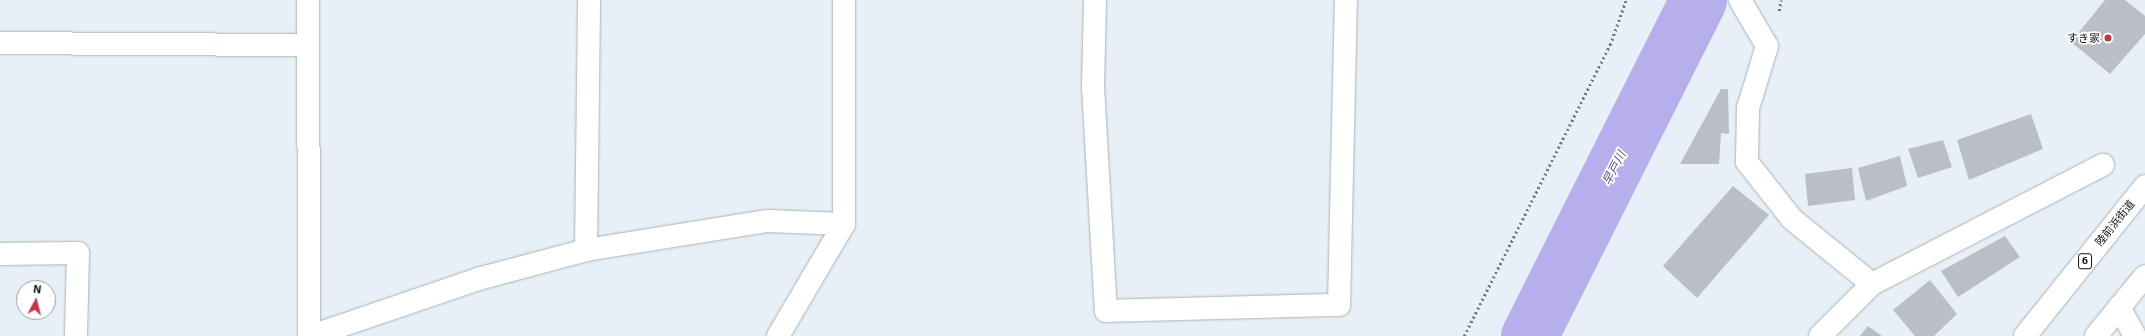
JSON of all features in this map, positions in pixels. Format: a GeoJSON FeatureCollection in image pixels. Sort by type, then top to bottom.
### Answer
{"type":"FeatureCollection","features":[{"type":"Feature","properties":{"kind":"main road"},"geometry":{"type":"LineString","coordinates":[[308,0],[310,336],[478,279],[586,250],[768,221],[844,224]]}},
{"type":"Feature","properties":{"kind":"main road"},"geometry":{"type":"LineString","coordinates":[[586,250],[589,0]]}},
{"type":"Feature","properties":{"kind":"main road"},"geometry":{"type":"LineString","coordinates":[[778,336],[844,224],[844,0]]}},
{"type":"Feature","properties":{"kind":"main road"},"geometry":{"type":"LineString","coordinates":[[1095,0],[1093,87],[1106,311],[1338,305],[1346,0]]}},
{"type":"Feature","properties":{"kind":"main road"},"geometry":{"type":"LineString","coordinates":[[1742,4],[1767,46],[1748,108],[1747,162],[1792,219],[1872,284]]}},
{"type":"Feature","properties":{"kind":"main road"},"geometry":{"type":"LineString","coordinates":[[0,43],[308,45]]}},
{"type":"Feature","properties":{"kind":"main road"},"geometry":{"type":"LineString","coordinates":[[1820,336],[1872,284],[2103,165]]}},
{"type":"Feature","properties":{"kind":"main road","name":"陸前浜街道"},"geometry":{"type":"LineString","coordinates":[[2025,336],[2145,186]]}},
{"type":"Feature","properties":{"kind":"main road"},"geometry":{"type":"LineString","coordinates":[[0,254],[78,253],[76,336]]}},
{"type":"Feature","properties":{"kind":"main road"},"geometry":{"type":"LineString","coordinates":[[2096,336],[2145,276]]}},
{"type":"Feature","properties":{"kind":"main road"},"geometry":{"type":"LineString","coordinates":[[2119,307],[2134,336]]}},
{"type":"Feature","properties":{"kind":"path"},"geometry":{"type":"LineString","coordinates":[[1464,336],[1610,45],[1626,0]]}},
{"type":"Feature","properties":{"kind":"building","name":"すき家"},"geometry":{"type":"Polygon","coordinates":[[[2105,0],[2125,0],[2145,16],[2145,34],[2110,74],[2071,42],[2105,0]]]}},
{"type":"Feature","properties":{"kind":"building"},"geometry":{"type":"Polygon","coordinates":[[[1721,89],[1728,89],[1729,134],[1721,133],[1719,164],[1680,164],[1721,89]]]}},
{"type":"Feature","properties":{"kind":"building"},"geometry":{"type":"Polygon","coordinates":[[[2031,114],[2043,149],[1969,180],[1957,140],[2031,114]]]}},
{"type":"Feature","properties":{"kind":"building"},"geometry":{"type":"Polygon","coordinates":[[[1943,140],[1952,167],[1918,178],[1908,149],[1943,140]]]}},
{"type":"Feature","properties":{"kind":"building"},"geometry":{"type":"Polygon","coordinates":[[[1900,156],[1907,186],[1866,201],[1858,168],[1900,156]]]}},
{"type":"Feature","properties":{"kind":"building"},"geometry":{"type":"Polygon","coordinates":[[[1852,168],[1855,200],[1808,206],[1805,174],[1852,168]]]}},
{"type":"Feature","properties":{"kind":"building"},"geometry":{"type":"Polygon","coordinates":[[[1733,186],[1769,215],[1697,298],[1663,266],[1733,186]]]}},
{"type":"Feature","properties":{"kind":"building"},"geometry":{"type":"Polygon","coordinates":[[[2005,236],[2020,257],[1958,297],[1941,271],[2005,236]]]}},
{"type":"Feature","properties":{"kind":"building"},"geometry":{"type":"Polygon","coordinates":[[[1930,280],[1957,314],[1934,336],[1915,336],[1893,310],[1930,280]]]}},
{"type":"Feature","properties":{"kind":"building"},"geometry":{"type":"Polygon","coordinates":[[[1868,326],[1882,336],[1860,336],[1868,326]]]}},
{"type":"Feature","properties":{"kind":"waterway","name":"早戸川"},"geometry":{"type":"LineString","coordinates":[[1529,336],[1698,0]]}},
{"type":"Feature","properties":{"kind":"place","name":"すき家"},"geometry":{"type":"Point","coordinates":[2108,38]}}]}
